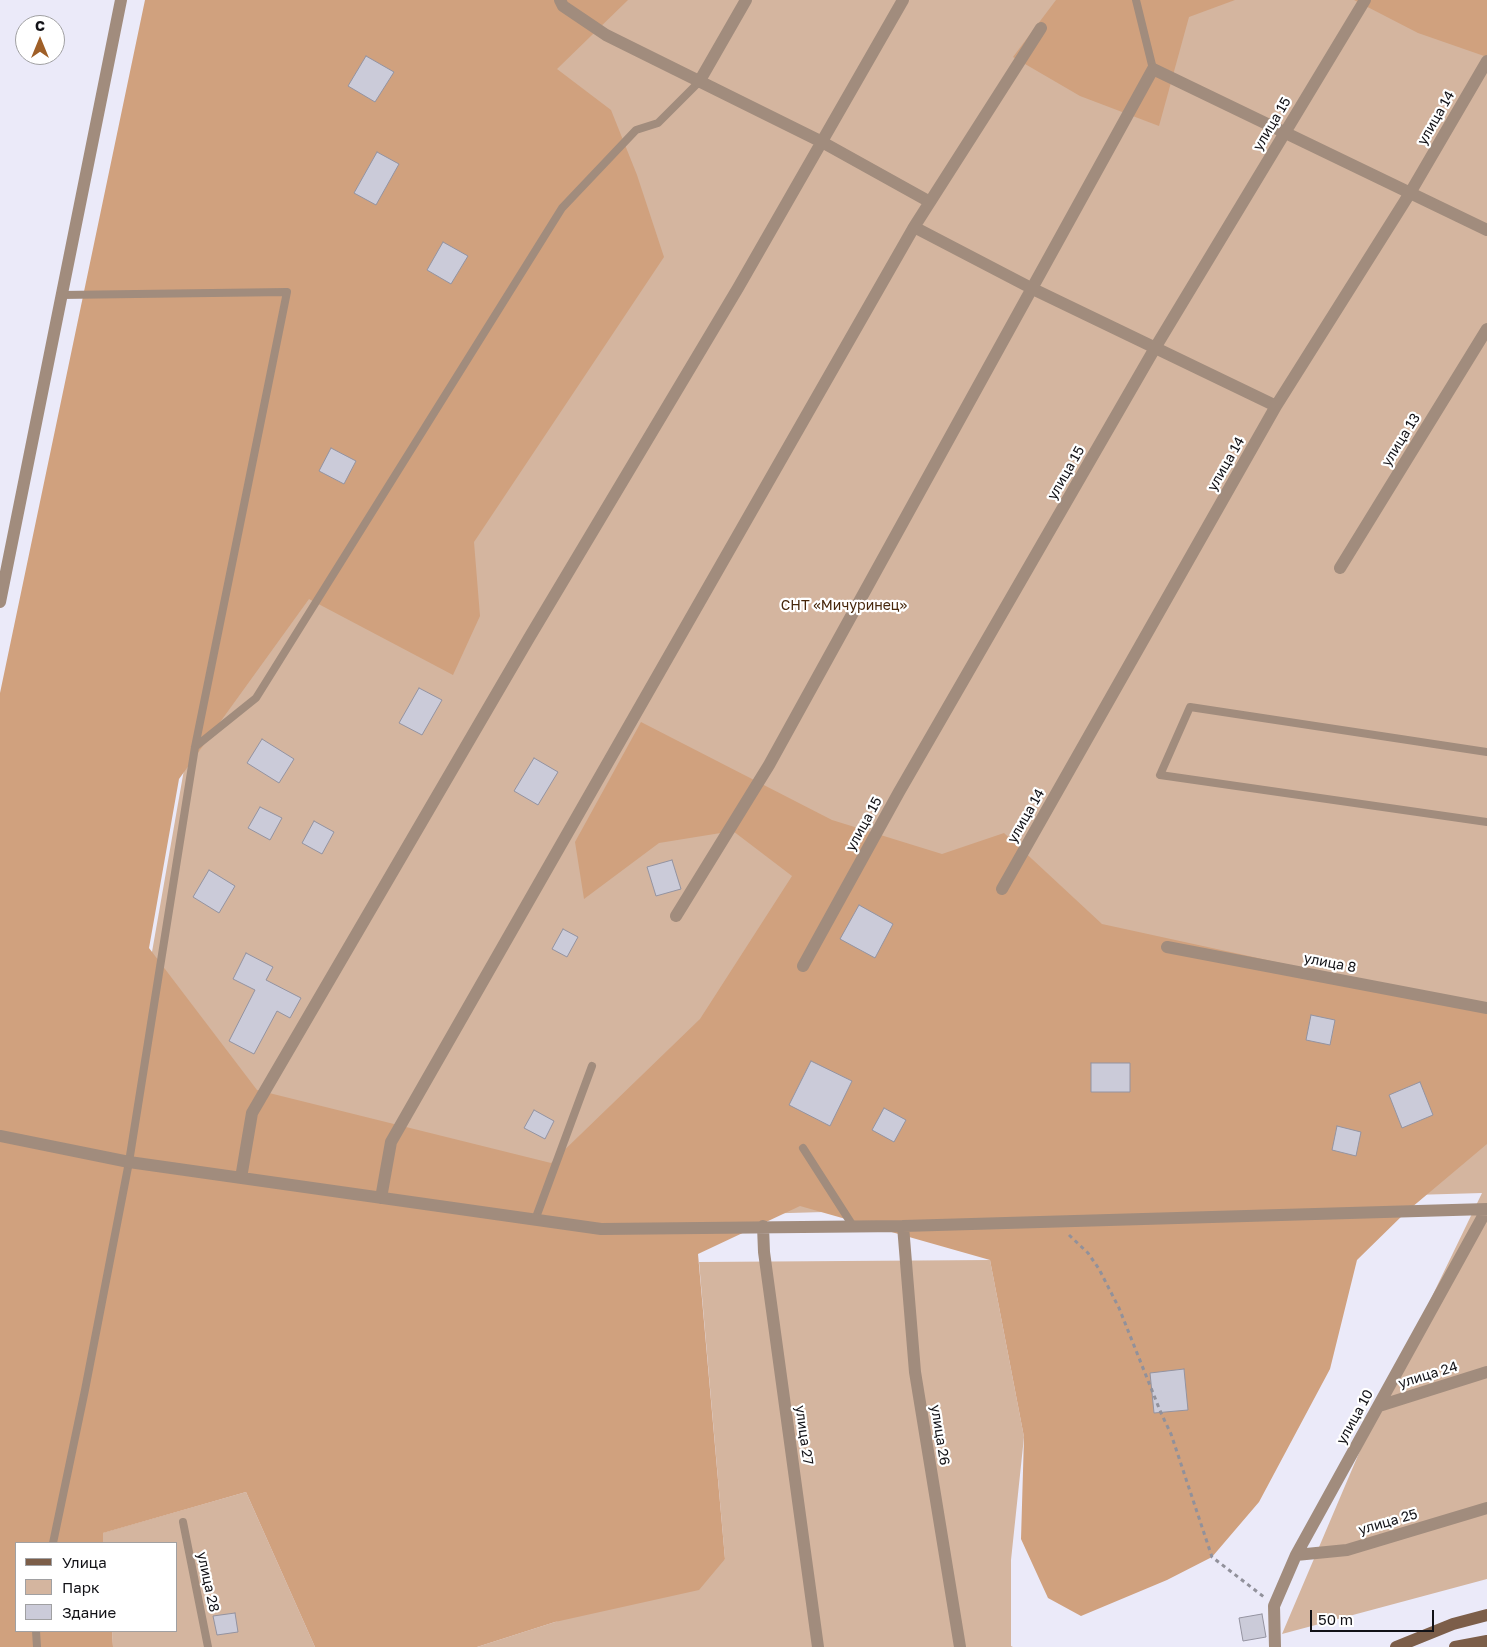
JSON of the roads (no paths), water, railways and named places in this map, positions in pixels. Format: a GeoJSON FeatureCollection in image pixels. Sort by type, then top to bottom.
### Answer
{"type":"FeatureCollection","features":[{"type":"Feature","properties":{"kind":"main road"},"geometry":{"type":"LineString","coordinates":[[1396,1647],[1453,1624],[1487,1614]]}},
{"type":"Feature","properties":{"kind":"main road"},"geometry":{"type":"LineString","coordinates":[[1455,1647],[1487,1641]]}},
{"type":"Feature","properties":{"kind":"street"},"geometry":{"type":"LineString","coordinates":[[0,602],[121,0]]}},
{"type":"Feature","properties":{"kind":"street"},"geometry":{"type":"LineString","coordinates":[[560,0],[563,6],[606,35],[822,142],[930,202]]}},
{"type":"Feature","properties":{"kind":"street"},"geometry":{"type":"LineString","coordinates":[[700,82],[746,0]]}},
{"type":"Feature","properties":{"kind":"street"},"geometry":{"type":"LineString","coordinates":[[241,1178],[252,1113],[529,638],[738,288],[903,0]]}},
{"type":"Feature","properties":{"kind":"street","name":"улица 15"},"geometry":{"type":"LineString","coordinates":[[803,966],[899,792],[1155,348],[1365,0]]}},
{"type":"Feature","properties":{"kind":"street"},"geometry":{"type":"LineString","coordinates":[[381,1198],[391,1142],[914,227],[1041,28]]}},
{"type":"Feature","properties":{"kind":"street","name":"улица 14"},"geometry":{"type":"LineString","coordinates":[[1002,889],[1276,406],[1410,194],[1487,61]]}},
{"type":"Feature","properties":{"kind":"street"},"geometry":{"type":"LineString","coordinates":[[676,916],[769,765],[1153,69],[1487,230]]}},
{"type":"Feature","properties":{"kind":"street"},"geometry":{"type":"LineString","coordinates":[[914,227],[1033,289],[1276,406]]}},
{"type":"Feature","properties":{"kind":"street","name":"улица 13"},"geometry":{"type":"LineString","coordinates":[[1340,568],[1487,329]]}},
{"type":"Feature","properties":{"kind":"street","name":"улица 8"},"geometry":{"type":"LineString","coordinates":[[1167,947],[1487,1008]]}},
{"type":"Feature","properties":{"kind":"street"},"geometry":{"type":"LineString","coordinates":[[0,1136],[129,1162],[601,1229],[903,1226],[1487,1209]]}},
{"type":"Feature","properties":{"kind":"street","name":"улица 10"},"geometry":{"type":"LineString","coordinates":[[1275,1647],[1274,1606],[1296,1556],[1487,1209]]}},
{"type":"Feature","properties":{"kind":"street","name":"улица 27"},"geometry":{"type":"LineString","coordinates":[[763,1226],[764,1252],[818,1647]]}},
{"type":"Feature","properties":{"kind":"street","name":"улица 26"},"geometry":{"type":"LineString","coordinates":[[903,1226],[915,1372],[960,1647]]}},
{"type":"Feature","properties":{"kind":"street","name":"улица 24"},"geometry":{"type":"LineString","coordinates":[[1379,1406],[1487,1372]]}},
{"type":"Feature","properties":{"kind":"street","name":"улица 25"},"geometry":{"type":"LineString","coordinates":[[1296,1556],[1347,1550],[1487,1508]]}},
{"type":"Feature","properties":{"kind":"lane"},"geometry":{"type":"LineString","coordinates":[[1136,0],[1153,69]]}},
{"type":"Feature","properties":{"kind":"lane"},"geometry":{"type":"LineString","coordinates":[[196,747],[256,698],[562,208],[636,130],[658,123],[700,82]]}},
{"type":"Feature","properties":{"kind":"lane"},"geometry":{"type":"LineString","coordinates":[[53,1542],[129,1162],[196,747],[287,292],[61,295]]}},
{"type":"Feature","properties":{"kind":"lane"},"geometry":{"type":"LineString","coordinates":[[1487,752],[1190,707],[1160,775],[1487,822]]}},
{"type":"Feature","properties":{"kind":"lane"},"geometry":{"type":"LineString","coordinates":[[535,1220],[592,1066]]}},
{"type":"Feature","properties":{"kind":"lane"},"geometry":{"type":"LineString","coordinates":[[803,1148],[853,1226]]}},
{"type":"Feature","properties":{"kind":"lane","name":"улица 28"},"geometry":{"type":"LineString","coordinates":[[183,1522],[208,1647]]}},
{"type":"Feature","properties":{"kind":"lane"},"geometry":{"type":"LineString","coordinates":[[36,1632],[37,1647]]}},
{"type":"Feature","properties":{"kind":"park label","name":"СНТ «Мичуринец»"},"geometry":{"type":"Point","coordinates":[844,606]}}]}
